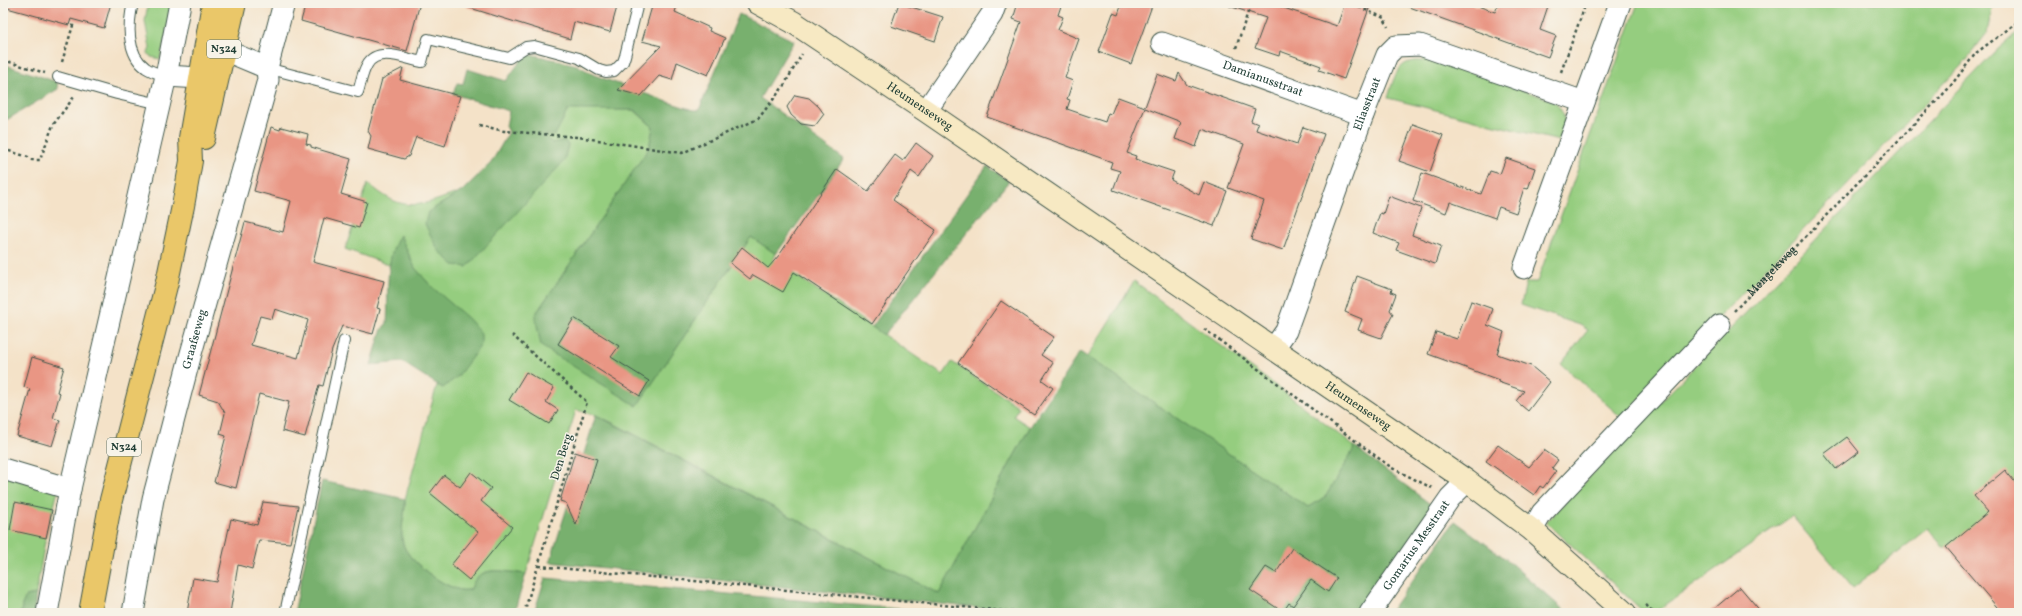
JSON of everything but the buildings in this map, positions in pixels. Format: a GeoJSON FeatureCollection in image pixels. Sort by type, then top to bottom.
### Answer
{"type":"FeatureCollection","features":[{"type":"Feature","properties":{"kind":"main road","name":"N324"},"geometry":{"type":"LineString","coordinates":[[90,613],[111,500],[167,282],[191,161],[190,138],[213,3]]}},
{"type":"Feature","properties":{"kind":"main road","name":"N324"},"geometry":{"type":"LineString","coordinates":[[191,161],[204,140],[235,3]]}},
{"type":"Feature","properties":{"kind":"street"},"geometry":{"type":"LineString","coordinates":[[48,613],[70,489],[160,104],[180,3]]}},
{"type":"Feature","properties":{"kind":"street","name":"Graafseweg"},"geometry":{"type":"LineString","coordinates":[[133,613],[153,499],[190,357],[268,80],[267,68],[284,3]]}},
{"type":"Feature","properties":{"kind":"street","name":"Heumenseweg"},"geometry":{"type":"LineString","coordinates":[[758,3],[793,22],[926,111],[1467,481],[1532,530],[1625,613]]}},
{"type":"Feature","properties":{"kind":"street"},"geometry":{"type":"LineString","coordinates":[[926,111],[992,14],[996,3]]}},
{"type":"Feature","properties":{"kind":"street"},"geometry":{"type":"LineString","coordinates":[[1524,268],[1584,102],[1616,4]]}},
{"type":"Feature","properties":{"kind":"street","name":"Damianusstraat"},"geometry":{"type":"LineString","coordinates":[[1162,43],[1363,115]]}},
{"type":"Feature","properties":{"kind":"street"},"geometry":{"type":"LineString","coordinates":[[1396,46],[1420,45],[1584,102]]}},
{"type":"Feature","properties":{"kind":"street","name":"Eliasstraat"},"geometry":{"type":"LineString","coordinates":[[1274,348],[1286,331],[1363,115],[1387,55],[1396,46]]}},
{"type":"Feature","properties":{"kind":"street"},"geometry":{"type":"LineString","coordinates":[[224,50],[267,68]]}},
{"type":"Feature","properties":{"kind":"street"},"geometry":{"type":"LineString","coordinates":[[166,76],[200,78]]}},
{"type":"Feature","properties":{"kind":"street"},"geometry":{"type":"LineString","coordinates":[[1532,530],[1542,513],[1720,325]]}},
{"type":"Feature","properties":{"kind":"street"},"geometry":{"type":"LineString","coordinates":[[3,469],[70,489]]}},
{"type":"Feature","properties":{"kind":"street","name":"Gomarius Messtraat"},"geometry":{"type":"LineString","coordinates":[[1374,612],[1450,498],[1467,481]]}},
{"type":"Feature","properties":{"kind":"lane"},"geometry":{"type":"LineString","coordinates":[[133,3],[129,30],[131,43],[137,57],[145,68],[166,76]]}},
{"type":"Feature","properties":{"kind":"lane"},"geometry":{"type":"LineString","coordinates":[[267,68],[358,92],[366,65],[370,59],[385,54],[422,62],[428,39],[509,58],[526,47],[534,46],[579,58],[599,70],[606,72],[614,71],[623,62],[638,3]]}},
{"type":"Feature","properties":{"kind":"lane"},"geometry":{"type":"LineString","coordinates":[[58,77],[160,104]]}},
{"type":"Feature","properties":{"kind":"lane"},"geometry":{"type":"LineString","coordinates":[[285,613],[344,341]]}},
{"type":"Feature","properties":{"kind":"path"},"geometry":{"type":"LineString","coordinates":[[1229,67],[1251,3]]}},
{"type":"Feature","properties":{"kind":"path"},"geometry":{"type":"LineString","coordinates":[[1347,3],[1384,18],[1396,46]]}},
{"type":"Feature","properties":{"kind":"path"},"geometry":{"type":"LineString","coordinates":[[1359,7],[1360,3]]}},
{"type":"Feature","properties":{"kind":"path"},"geometry":{"type":"LineString","coordinates":[[1554,92],[1586,3]]}},
{"type":"Feature","properties":{"kind":"path","name":"Mengelsweg"},"geometry":{"type":"LineString","coordinates":[[1720,325],[1949,88],[1976,53],[2019,21]]}},
{"type":"Feature","properties":{"kind":"path"},"geometry":{"type":"LineString","coordinates":[[3,60],[58,77],[74,22]]}},
{"type":"Feature","properties":{"kind":"path"},"geometry":{"type":"LineString","coordinates":[[479,125],[504,131],[578,137],[682,153],[758,119],[783,87],[813,35]]}},
{"type":"Feature","properties":{"kind":"path"},"geometry":{"type":"LineString","coordinates":[[3,149],[28,157],[32,160],[40,160],[53,125],[71,101],[86,85]]}},
{"type":"Feature","properties":{"kind":"path"},"geometry":{"type":"LineString","coordinates":[[1202,328],[1392,468],[1450,498]]}},
{"type":"Feature","properties":{"kind":"path","name":"Den Berg"},"geometry":{"type":"LineString","coordinates":[[512,335],[587,402],[524,613]]}},
{"type":"Feature","properties":{"kind":"path"},"geometry":{"type":"LineString","coordinates":[[539,566],[1025,613]]}},
{"type":"Feature","properties":{"kind":"green space"},"geometry":{"type":"Polygon","coordinates":[[[148,3],[174,3],[160,59],[151,57],[148,53],[150,48],[145,21],[148,3]]]}},
{"type":"Feature","properties":{"kind":"green space"},"geometry":{"type":"Polygon","coordinates":[[[1638,3],[1993,3],[1987,33],[1962,65],[1622,418],[1561,364],[1588,330],[1580,325],[1521,305],[1526,282],[1537,282],[1638,3]]]}},
{"type":"Feature","properties":{"kind":"green space"},"geometry":{"type":"Polygon","coordinates":[[[739,14],[794,41],[760,98],[844,159],[776,254],[751,237],[637,406],[541,346],[535,315],[649,148],[653,127],[635,110],[568,110],[555,135],[544,135],[552,143],[564,140],[568,145],[564,161],[467,267],[454,265],[438,250],[425,224],[428,212],[462,191],[491,163],[509,132],[506,126],[509,111],[453,94],[457,83],[463,84],[467,69],[506,81],[524,56],[534,55],[577,65],[594,75],[668,102],[693,110],[699,110],[739,14]]]}},
{"type":"Feature","properties":{"kind":"green space"},"geometry":{"type":"Polygon","coordinates":[[[2019,31],[2019,573],[1952,547],[1943,547],[1928,528],[1853,588],[1792,516],[1654,613],[1645,613],[1546,522],[1997,50],[2019,31]]]}},
{"type":"Feature","properties":{"kind":"green space"},"geometry":{"type":"Polygon","coordinates":[[[1425,56],[1554,101],[1564,116],[1563,129],[1559,141],[1388,98],[1392,83],[1402,66],[1414,61],[1423,61],[1425,56]]]}},
{"type":"Feature","properties":{"kind":"green space"},"geometry":{"type":"Polygon","coordinates":[[[3,64],[57,82],[58,89],[8,119],[3,120],[3,64]]]}},
{"type":"Feature","properties":{"kind":"green space"},"geometry":{"type":"Polygon","coordinates":[[[568,109],[634,110],[653,127],[649,148],[535,315],[637,406],[751,237],[776,254],[773,260],[943,375],[952,362],[1019,407],[1013,416],[1030,427],[939,594],[611,422],[596,415],[576,410],[526,574],[501,571],[486,572],[479,575],[474,581],[471,589],[464,590],[454,588],[432,576],[406,551],[402,538],[405,499],[437,385],[443,388],[432,287],[415,268],[400,235],[389,265],[345,249],[368,183],[390,199],[409,205],[429,202],[454,194],[456,195],[428,212],[552,143],[543,135],[555,134],[568,109]]]}},
{"type":"Feature","properties":{"kind":"green space"},"geometry":{"type":"Polygon","coordinates":[[[987,166],[1009,181],[884,335],[872,327],[987,166]]]}},
{"type":"Feature","properties":{"kind":"green space"},"geometry":{"type":"Polygon","coordinates":[[[400,235],[415,268],[432,287],[469,319],[481,333],[481,345],[458,376],[443,388],[402,362],[371,365],[382,329],[387,323],[389,266],[395,245],[400,235]]]}},
{"type":"Feature","properties":{"kind":"green space"},"geometry":{"type":"Polygon","coordinates":[[[1134,281],[1288,395],[1355,447],[1326,496],[1308,508],[1087,357],[1134,281]]]}},
{"type":"Feature","properties":{"kind":"green space"},"geometry":{"type":"Polygon","coordinates":[[[1080,352],[1308,508],[1326,496],[1355,447],[1434,507],[1362,613],[1025,613],[550,562],[596,415],[939,594],[1030,427],[1080,352]]]}},
{"type":"Feature","properties":{"kind":"green space"},"geometry":{"type":"Polygon","coordinates":[[[3,475],[58,491],[45,541],[36,594],[26,596],[22,605],[21,613],[3,613],[3,475]]]}},
{"type":"Feature","properties":{"kind":"green space"},"geometry":{"type":"Polygon","coordinates":[[[322,481],[405,499],[402,538],[406,551],[432,576],[454,588],[464,590],[471,589],[474,581],[479,575],[486,572],[501,571],[526,574],[514,613],[294,613],[322,481]]]}},
{"type":"Feature","properties":{"kind":"green space"},"geometry":{"type":"Polygon","coordinates":[[[1455,521],[1506,559],[1567,613],[1389,613],[1455,521]]]}},
{"type":"Feature","properties":{"kind":"green space"},"geometry":{"type":"Polygon","coordinates":[[[545,578],[947,613],[534,613],[545,578]]]}},
{"type":"Feature","properties":{"kind":"green space"},"geometry":{"type":"Polygon","coordinates":[[[36,594],[34,613],[21,613],[22,605],[26,596],[36,594]]]}}]}
